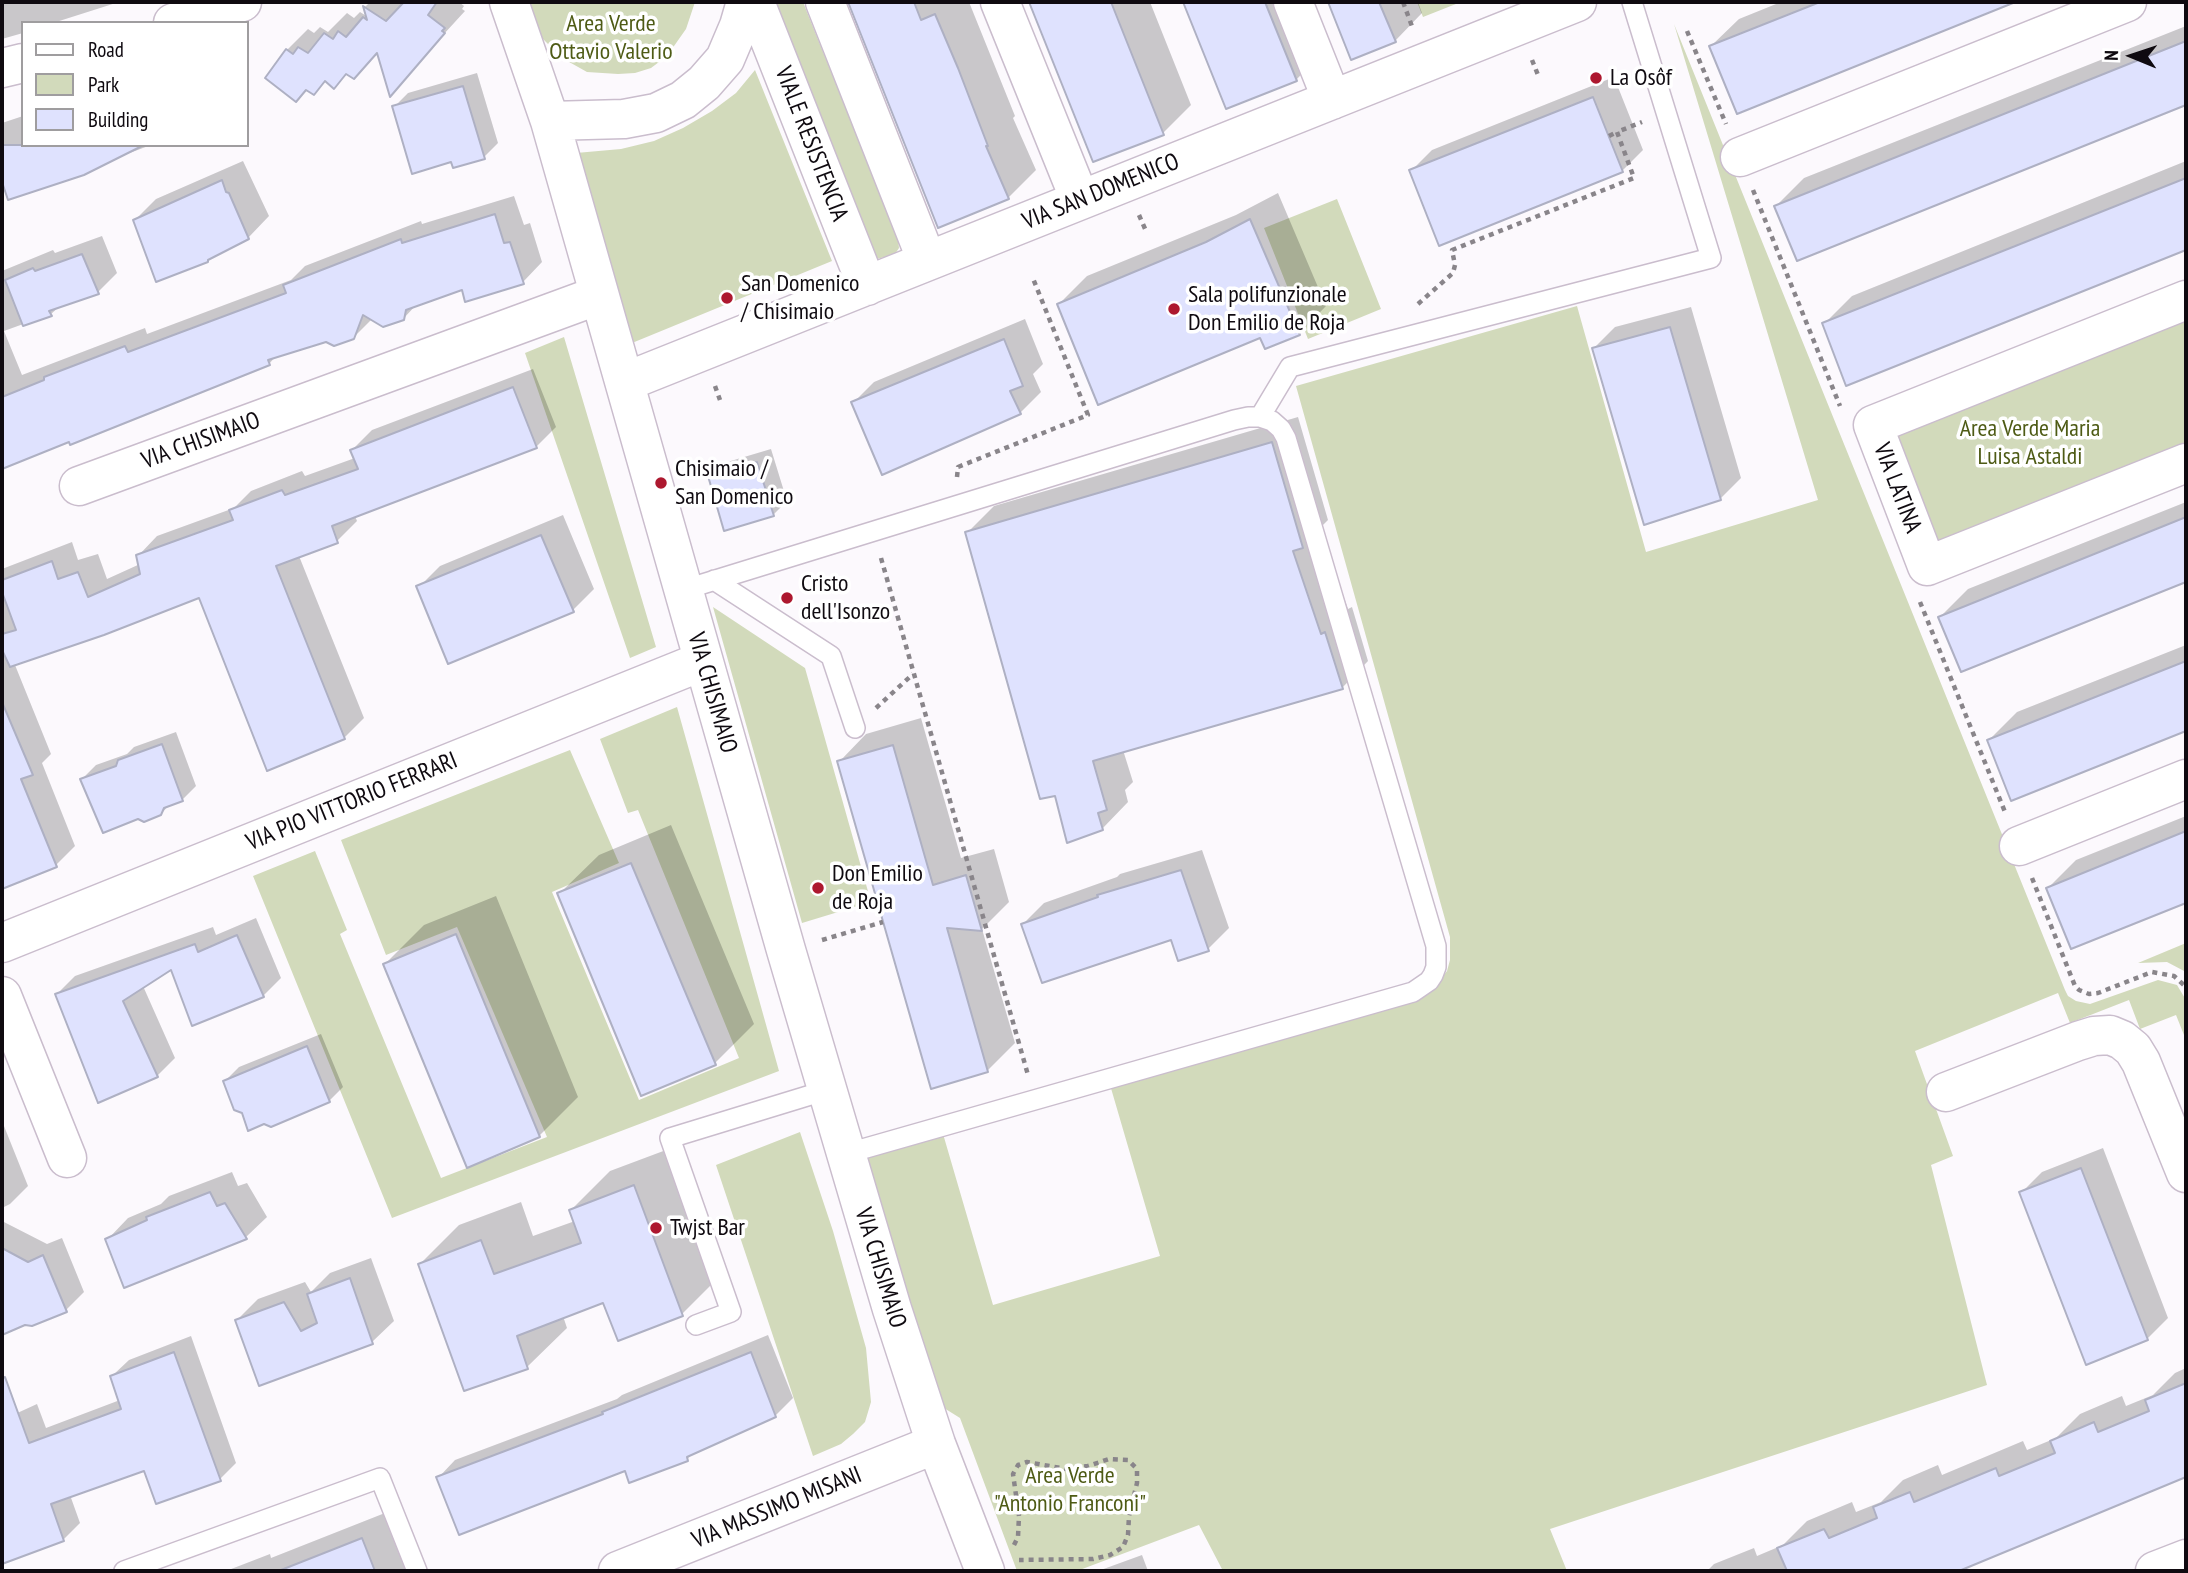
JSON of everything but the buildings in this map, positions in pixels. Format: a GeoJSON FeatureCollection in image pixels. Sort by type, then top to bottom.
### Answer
{"type":"FeatureCollection","features":[{"type":"Feature","properties":{"kind":"street"},"geometry":{"type":"LineString","coordinates":[[180,21],[242,2]]}},
{"type":"Feature","properties":{"kind":"street","name":"VIA CHISIMAIO"},"geometry":{"type":"LineString","coordinates":[[509,2],[550,121],[625,382],[698,585],[703,661],[845,1154],[936,1444],[997,1562]]}},
{"type":"Feature","properties":{"kind":"street"},"geometry":{"type":"LineString","coordinates":[[550,121],[624,119],[656,113],[683,100],[704,83],[725,59],[746,2]]}},
{"type":"Feature","properties":{"kind":"street","name":"VIALE RESISTENCIA"},"geometry":{"type":"LineString","coordinates":[[755,2],[866,286]]}},
{"type":"Feature","properties":{"kind":"street"},"geometry":{"type":"LineString","coordinates":[[825,2],[927,261]]}},
{"type":"Feature","properties":{"kind":"street"},"geometry":{"type":"LineString","coordinates":[[1000,2],[1080,200]]}},
{"type":"Feature","properties":{"kind":"street"},"geometry":{"type":"LineString","coordinates":[[1293,2],[1332,100]]}},
{"type":"Feature","properties":{"kind":"street","name":"VIA SAN DOMENICO"},"geometry":{"type":"LineString","coordinates":[[625,382],[1577,2]]}},
{"type":"Feature","properties":{"kind":"street"},"geometry":{"type":"LineString","coordinates":[[1740,157],[2127,2]]}},
{"type":"Feature","properties":{"kind":"street"},"geometry":{"type":"LineString","coordinates":[[2,68],[21,63]]}},
{"type":"Feature","properties":{"kind":"street","name":"VIA CHISIMAIO"},"geometry":{"type":"LineString","coordinates":[[79,486],[599,295]]}},
{"type":"Feature","properties":{"kind":"street","name":"VIA LATINA"},"geometry":{"type":"LineString","coordinates":[[2186,300],[1873,425],[1927,566],[2186,463]]}},
{"type":"Feature","properties":{"kind":"street","name":"VIA PIO VITTORIO FERRARI"},"geometry":{"type":"LineString","coordinates":[[2,943],[703,661]]}},
{"type":"Feature","properties":{"kind":"street"},"geometry":{"type":"LineString","coordinates":[[2019,846],[2186,779]]}},
{"type":"Feature","properties":{"kind":"street"},"geometry":{"type":"LineString","coordinates":[[2,996],[67,1158]]}},
{"type":"Feature","properties":{"kind":"street"},"geometry":{"type":"LineString","coordinates":[[1946,1092],[2078,1041],[2110,1035],[2133,1049],[2141,1062],[2186,1173]]}},
{"type":"Feature","properties":{"kind":"street","name":"VIA MASSIMO MISANI"},"geometry":{"type":"LineString","coordinates":[[618,1571],[936,1444]]}},
{"type":"Feature","properties":{"kind":"street"},"geometry":{"type":"LineString","coordinates":[[2155,1571],[2186,1559]]}},
{"type":"Feature","properties":{"kind":"lane"},"geometry":{"type":"LineString","coordinates":[[1260,417],[1290,367],[1711,258],[1632,2]]}},
{"type":"Feature","properties":{"kind":"lane"},"geometry":{"type":"LineString","coordinates":[[698,585],[1248,416],[1272,422],[1281,429],[1286,438],[1436,946],[1436,967],[1429,981],[1413,992],[845,1154]]}},
{"type":"Feature","properties":{"kind":"lane"},"geometry":{"type":"LineString","coordinates":[[698,585],[831,656],[855,728]]}},
{"type":"Feature","properties":{"kind":"lane"},"geometry":{"type":"LineString","coordinates":[[696,1325],[731,1312],[670,1139],[827,1090]]}},
{"type":"Feature","properties":{"kind":"lane"},"geometry":{"type":"LineString","coordinates":[[124,1571],[380,1478],[417,1571]]}},
{"type":"Feature","properties":{"kind":"path"},"geometry":{"type":"LineString","coordinates":[[1609,136],[1666,112]]}},
{"type":"Feature","properties":{"kind":"path"},"geometry":{"type":"LineString","coordinates":[[1417,306],[1453,273],[1455,265],[1452,250],[1634,178],[1617,132]]}},
{"type":"Feature","properties":{"kind":"path"},"geometry":{"type":"LineString","coordinates":[[956,506],[958,467],[1088,415],[1031,276]]}},
{"type":"Feature","properties":{"kind":"path"},"geometry":{"type":"LineString","coordinates":[[873,531],[1035,1100]]}},
{"type":"Feature","properties":{"kind":"path"},"geometry":{"type":"LineString","coordinates":[[855,728],[913,673]]}},
{"type":"Feature","properties":{"kind":"path"},"geometry":{"type":"LineString","coordinates":[[819,940],[883,922]]}},
{"type":"Feature","properties":{"kind":"path"},"geometry":{"type":"LineString","coordinates":[[2075,986],[2093,994],[2152,972],[2174,976],[2186,987]]}},
{"type":"Feature","properties":{"kind":"path"},"geometry":{"type":"LineString","coordinates":[[1109,1459],[1128,1460],[1137,1469],[1138,1483],[1129,1516],[1128,1535],[1123,1547],[1110,1555],[1093,1559],[997,1562],[1018,1537],[1019,1516],[1013,1474],[1018,1465],[1027,1462],[1066,1469],[1109,1459]]}},
{"type":"Feature","properties":{"kind":"green space","name":"Area Verde Ottavio Valerio"},"geometry":{"type":"Polygon","coordinates":[[[527,2],[695,2],[686,29],[667,56],[651,68],[618,74],[587,72],[562,58],[542,38],[527,2]]]}},
{"type":"Feature","properties":{"kind":"green space"},"geometry":{"type":"Polygon","coordinates":[[[769,2],[803,2],[898,239],[899,248],[895,254],[877,259],[769,2]]]}},
{"type":"Feature","properties":{"kind":"green space"},"geometry":{"type":"Polygon","coordinates":[[[1417,2],[1461,2],[1423,17],[1417,2]]]}},
{"type":"Feature","properties":{"kind":"green space","name":"Area Verde \"Antonio Franconi\""},"geometry":{"type":"Polygon","coordinates":[[[1674,24],[2068,996],[2090,1004],[2158,980],[2177,985],[2186,1000],[2186,1040],[2176,1015],[2140,1029],[2129,1000],[2070,1023],[2058,993],[1915,1051],[1953,1156],[1931,1165],[1987,1385],[1550,1529],[1567,1571],[1223,1571],[1199,1525],[1077,1571],[1017,1571],[960,1418],[936,1403],[865,1148],[941,1127],[993,1305],[1160,1256],[1108,1078],[1439,981],[1447,971],[1450,960],[1450,937],[1296,386],[1577,306],[1646,552],[1818,500],[1674,24]]]}},
{"type":"Feature","properties":{"kind":"green space"},"geometry":{"type":"Polygon","coordinates":[[[755,70],[832,261],[632,343],[576,153],[621,149],[654,141],[683,128],[736,93],[755,70]]]}},
{"type":"Feature","properties":{"kind":"green space"},"geometry":{"type":"Polygon","coordinates":[[[1337,199],[1381,309],[1308,339],[1264,228],[1337,199]]]}},
{"type":"Feature","properties":{"kind":"green space","name":"Area Verde Maria Luisa Astaldi"},"geometry":{"type":"Polygon","coordinates":[[[2186,318],[2186,442],[1936,542],[1894,435],[2186,318]]]}},
{"type":"Feature","properties":{"kind":"green space"},"geometry":{"type":"Polygon","coordinates":[[[564,337],[656,647],[630,658],[525,353],[564,337]]]}},
{"type":"Feature","properties":{"kind":"green space"},"geometry":{"type":"Polygon","coordinates":[[[713,607],[805,668],[871,902],[802,923],[713,607]]]}},
{"type":"Feature","properties":{"kind":"green space"},"geometry":{"type":"Polygon","coordinates":[[[677,707],[779,1071],[392,1218],[253,876],[315,851],[347,930],[340,934],[441,1178],[547,1137],[457,927],[386,955],[341,840],[570,750],[619,863],[552,892],[639,1100],[739,1058],[638,810],[628,813],[600,739],[677,707]]]}},
{"type":"Feature","properties":{"kind":"green space"},"geometry":{"type":"Polygon","coordinates":[[[2186,943],[2186,972],[2167,962],[2138,963],[2186,943]]]}},
{"type":"Feature","properties":{"kind":"green space"},"geometry":{"type":"Polygon","coordinates":[[[800,1132],[833,1231],[866,1348],[871,1402],[865,1422],[853,1434],[841,1444],[813,1456],[716,1165],[800,1132]]]}},
{"type":"Feature","properties":{"kind":"place","name":"La Osôf"},"geometry":{"type":"Point","coordinates":[1596,78]}},
{"type":"Feature","properties":{"kind":"place","name":"San Domenico / Chisimaio"},"geometry":{"type":"Point","coordinates":[727,298]}},
{"type":"Feature","properties":{"kind":"place","name":"Sala polifunzionale Don Emilio de Roja"},"geometry":{"type":"Point","coordinates":[1174,309]}},
{"type":"Feature","properties":{"kind":"place","name":"Chisimaio / San Domenico"},"geometry":{"type":"Point","coordinates":[661,483]}},
{"type":"Feature","properties":{"kind":"place","name":"Cristo dell'Isonzo"},"geometry":{"type":"Point","coordinates":[787,598]}},
{"type":"Feature","properties":{"kind":"place","name":"Don Emilio de Roja"},"geometry":{"type":"Point","coordinates":[818,888]}},
{"type":"Feature","properties":{"kind":"place","name":"Twjst Bar"},"geometry":{"type":"Point","coordinates":[656,1228]}}]}
